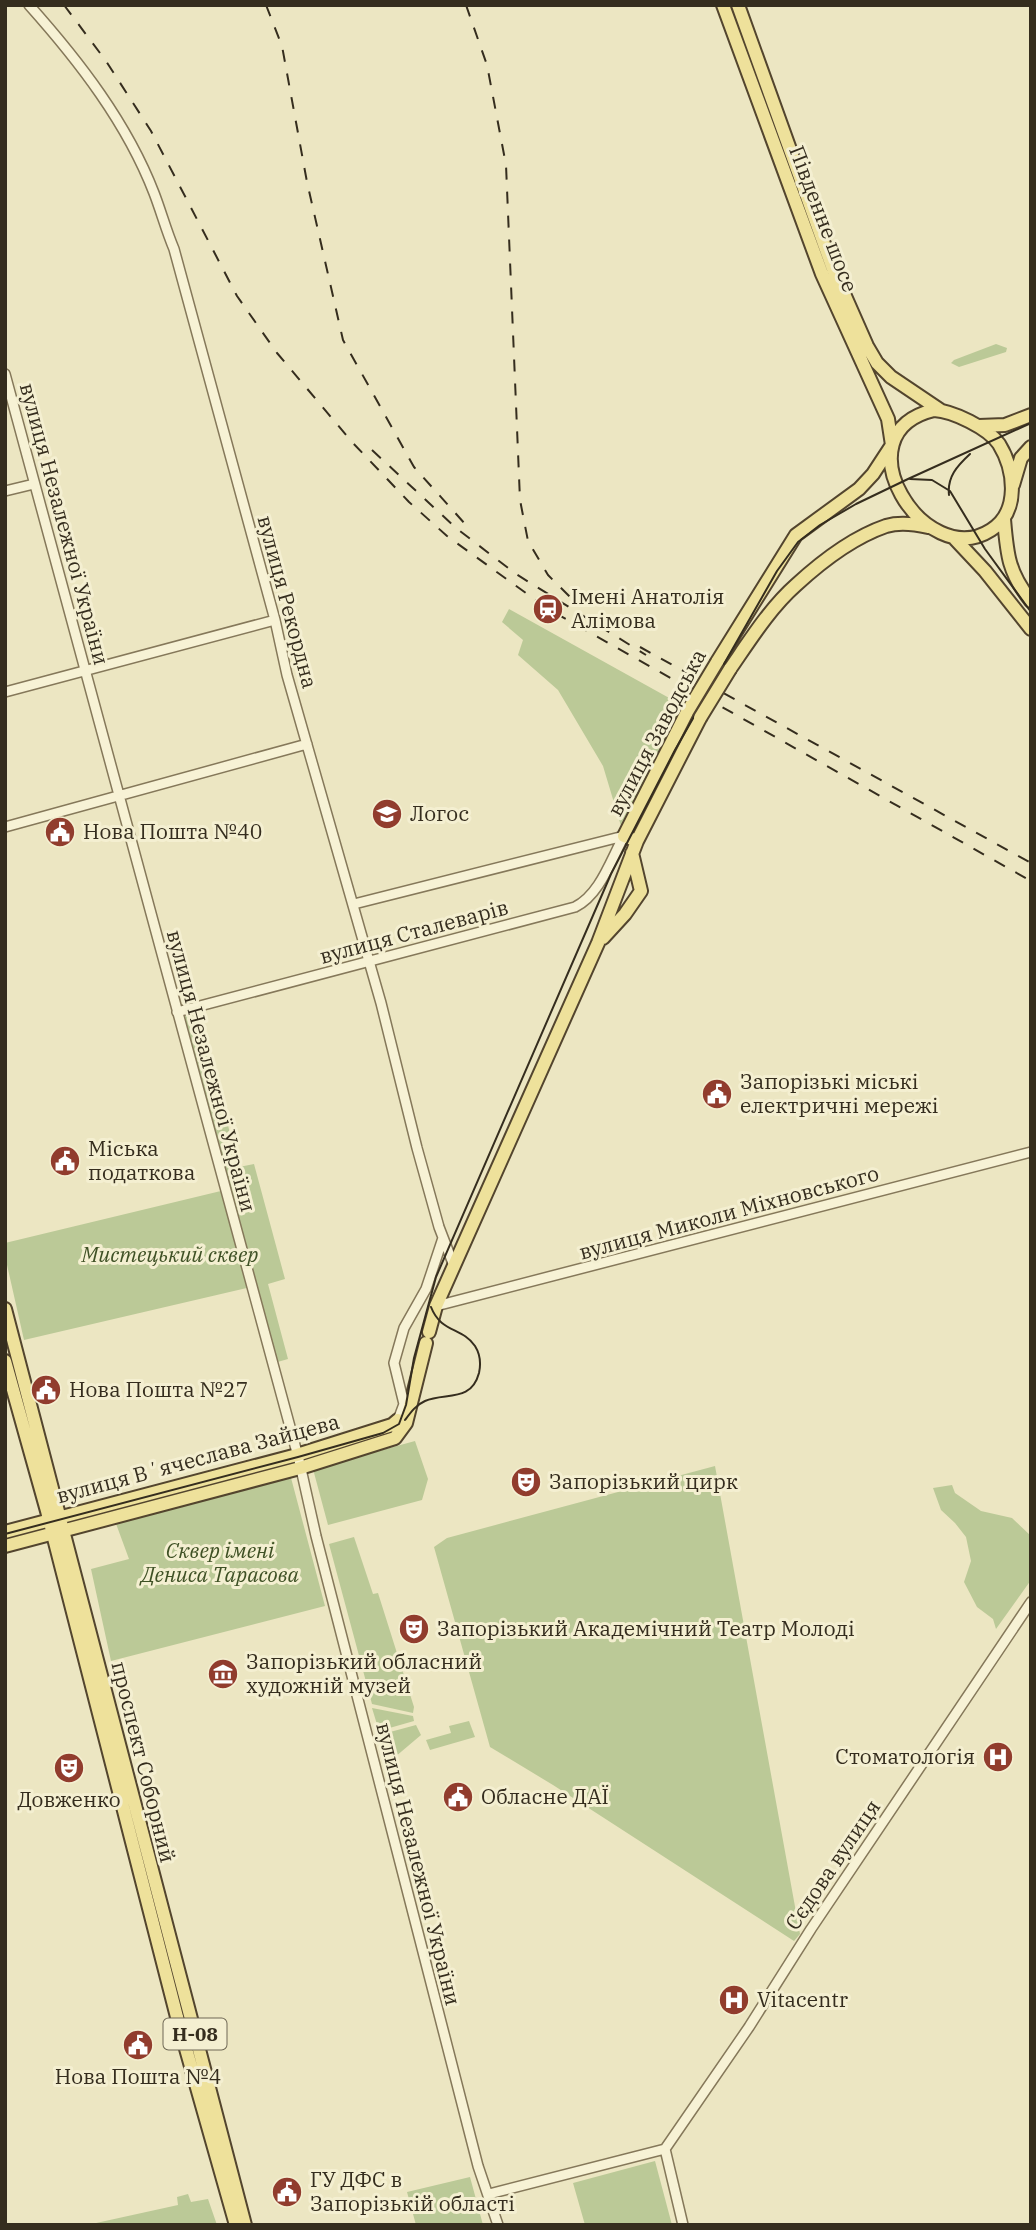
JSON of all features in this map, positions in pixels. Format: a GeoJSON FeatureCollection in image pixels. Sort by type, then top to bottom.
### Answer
{"type":"FeatureCollection","features":[{"type":"Feature","properties":{"kind":"main road","name":"Південне шосе"},"geometry":{"type":"LineString","coordinates":[[723,5],[822,274],[888,419],[892,445]]}},
{"type":"Feature","properties":{"kind":"main road","name":"Південне шосе"},"geometry":{"type":"LineString","coordinates":[[738,5],[833,270],[872,355],[891,377],[940,410]]}},
{"type":"Feature","properties":{"kind":"main road"},"geometry":{"type":"LineString","coordinates":[[755,97],[769,93]]}},
{"type":"Feature","properties":{"kind":"main road"},"geometry":{"type":"LineString","coordinates":[[1013,486],[999,444],[979,426],[940,410],[920,413],[905,423],[892,445],[892,475],[899,494],[923,521],[955,538],[1031,629]]}},
{"type":"Feature","properties":{"kind":"main road"},"geometry":{"type":"LineString","coordinates":[[979,426],[1005,425],[1031,415]]}},
{"type":"Feature","properties":{"kind":"main road","name":"вулиця Заводська"},"geometry":{"type":"LineString","coordinates":[[598,943],[625,914],[641,891],[634,847],[624,836],[687,712],[796,535],[859,489],[873,474],[892,445]]}},
{"type":"Feature","properties":{"kind":"main road"},"geometry":{"type":"LineString","coordinates":[[1031,447],[1021,458],[1004,519],[1007,559],[1023,592],[1031,601]]}},
{"type":"Feature","properties":{"kind":"main road"},"geometry":{"type":"LineString","coordinates":[[955,538],[981,537],[1004,519]]}},
{"type":"Feature","properties":{"kind":"main road","name":"вулиця Заводська"},"geometry":{"type":"LineString","coordinates":[[396,1438],[436,1306],[598,943],[634,847],[700,718],[763,622],[795,585],[845,548],[887,526],[911,523],[936,529]]}},
{"type":"Feature","properties":{"kind":"main road","name":"проспект Соборний"},"geometry":{"type":"LineString","coordinates":[[5,1309],[170,1994],[236,2225]]}},
{"type":"Feature","properties":{"kind":"main road","name":"проспект Соборний"},"geometry":{"type":"LineString","coordinates":[[5,1361],[55,1518]]}},
{"type":"Feature","properties":{"kind":"main road","name":"вулиця Вʼячеслава Зайцева"},"geometry":{"type":"LineString","coordinates":[[5,1532],[297,1455],[402,1422]]}},
{"type":"Feature","properties":{"kind":"main road","name":"вулиця Вʼячеслава Зайцева"},"geometry":{"type":"LineString","coordinates":[[5,1546],[300,1468],[396,1438]]}},
{"type":"Feature","properties":{"kind":"main road","name":"проспект Соборний"},"geometry":{"type":"LineString","coordinates":[[58,1532],[245,2225]]}},
{"type":"Feature","properties":{"kind":"street","name":"вулиця Рекордна"},"geometry":{"type":"LineString","coordinates":[[29,5],[100,93],[134,150],[154,193],[184,281],[275,620],[287,675],[354,904],[417,1148],[443,1238],[455,1268]]}},
{"type":"Feature","properties":{"kind":"street","name":"вулиця Незалежної України"},"geometry":{"type":"LineString","coordinates":[[5,374],[297,1455],[478,2166],[498,2225]]}},
{"type":"Feature","properties":{"kind":"street"},"geometry":{"type":"LineString","coordinates":[[5,491],[34,484]]}},
{"type":"Feature","properties":{"kind":"street"},"geometry":{"type":"LineString","coordinates":[[5,692],[275,620]]}},
{"type":"Feature","properties":{"kind":"street"},"geometry":{"type":"LineString","coordinates":[[5,827],[307,744]]}},
{"type":"Feature","properties":{"kind":"street"},"geometry":{"type":"LineString","coordinates":[[354,904],[624,836]]}},
{"type":"Feature","properties":{"kind":"street","name":"вулиця Сталеварів"},"geometry":{"type":"LineString","coordinates":[[177,1013],[575,907],[586,902],[594,892],[624,836]]}},
{"type":"Feature","properties":{"kind":"street","name":"вулиця Миколи Міхновського"},"geometry":{"type":"LineString","coordinates":[[436,1306],[1031,1152]]}},
{"type":"Feature","properties":{"kind":"street"},"geometry":{"type":"LineString","coordinates":[[402,1422],[404,1404],[394,1363],[404,1328],[426,1289],[443,1238]]}},
{"type":"Feature","properties":{"kind":"street","name":"Сєдова вулиця"},"geometry":{"type":"LineString","coordinates":[[665,2149],[1031,1602]]}},
{"type":"Feature","properties":{"kind":"street"},"geometry":{"type":"LineString","coordinates":[[489,2194],[665,2149],[683,2225]]}},
{"type":"Feature","properties":{"kind":"green space"},"geometry":{"type":"Polygon","coordinates":[[[996,344],[1007,348],[1006,352],[959,367],[951,363],[954,360],[996,344]]]}},
{"type":"Feature","properties":{"kind":"green space"},"geometry":{"type":"Polygon","coordinates":[[[509,609],[689,709],[624,836],[603,766],[558,690],[518,655],[523,640],[502,622],[509,609]]]}},
{"type":"Feature","properties":{"kind":"green space"},"geometry":{"type":"Polygon","coordinates":[[[198,1012],[239,1167],[254,1164],[285,1279],[268,1284],[288,1359],[274,1363],[182,1017],[198,1012]]]}},
{"type":"Feature","properties":{"kind":"green space","name":"Мистецький сквер"},"geometry":{"type":"Polygon","coordinates":[[[225,1190],[251,1287],[24,1340],[5,1256],[5,1243],[225,1190]]]}},
{"type":"Feature","properties":{"kind":"green space"},"geometry":{"type":"Polygon","coordinates":[[[415,1441],[428,1479],[422,1500],[328,1525],[313,1469],[415,1441]]]}},
{"type":"Feature","properties":{"kind":"green space"},"geometry":{"type":"Polygon","coordinates":[[[715,1466],[800,1934],[794,1941],[490,1747],[434,1547],[447,1538],[715,1466]]]}},
{"type":"Feature","properties":{"kind":"green space","name":"Сквер імені Дениса Тарасова"},"geometry":{"type":"Polygon","coordinates":[[[290,1474],[325,1606],[111,1661],[91,1569],[129,1559],[115,1521],[290,1474]]]}},
{"type":"Feature","properties":{"kind":"green space"},"geometry":{"type":"Polygon","coordinates":[[[952,1485],[955,1493],[981,1511],[1012,1518],[1031,1536],[1031,1580],[996,1629],[993,1619],[977,1607],[964,1582],[971,1561],[966,1537],[941,1510],[933,1488],[952,1485]]]}},
{"type":"Feature","properties":{"kind":"green space"},"geometry":{"type":"Polygon","coordinates":[[[354,1537],[373,1594],[378,1593],[414,1707],[413,1713],[372,1704],[329,1544],[354,1537]]]}},
{"type":"Feature","properties":{"kind":"green space"},"geometry":{"type":"Polygon","coordinates":[[[372,1708],[413,1716],[414,1721],[379,1731],[372,1708]]]}},
{"type":"Feature","properties":{"kind":"green space"},"geometry":{"type":"Polygon","coordinates":[[[469,1721],[475,1737],[430,1750],[426,1740],[451,1733],[449,1726],[469,1721]]]}},
{"type":"Feature","properties":{"kind":"green space"},"geometry":{"type":"Polygon","coordinates":[[[416,1725],[421,1735],[395,1757],[387,1757],[379,1735],[416,1725]]]}},
{"type":"Feature","properties":{"kind":"green space"},"geometry":{"type":"Polygon","coordinates":[[[655,2161],[672,2225],[585,2225],[573,2183],[655,2161]]]}},
{"type":"Feature","properties":{"kind":"green space"},"geometry":{"type":"Polygon","coordinates":[[[470,2177],[483,2225],[416,2225],[407,2192],[470,2177]]]}},
{"type":"Feature","properties":{"kind":"green space"},"geometry":{"type":"Polygon","coordinates":[[[188,2194],[191,2202],[208,2199],[217,2225],[87,2225],[178,2205],[177,2197],[188,2194]]]}},
{"type":"Feature","properties":{"kind":"tram line"},"geometry":{"type":"LineString","coordinates":[[5,1534],[298,1457],[383,1433],[399,1424],[406,1405],[414,1358],[436,1277],[611,874],[675,750],[777,571],[798,542],[820,525],[856,504],[1031,423]]}},
{"type":"Feature","properties":{"kind":"tram line"},"geometry":{"type":"LineString","coordinates":[[949,495],[954,472],[970,454]]}},
{"type":"Feature","properties":{"kind":"tram line"},"geometry":{"type":"LineString","coordinates":[[910,479],[932,480],[950,491],[985,549],[1031,612]]}},
{"type":"Feature","properties":{"kind":"tram line"},"geometry":{"type":"LineString","coordinates":[[405,1420],[425,1401],[464,1393],[470,1389],[479,1373],[480,1359],[475,1346],[440,1321],[431,1307]]}},
{"type":"Feature","properties":{"kind":"railway"},"geometry":{"type":"LineString","coordinates":[[64,5],[106,61],[151,131],[237,296],[277,353],[352,442],[409,502],[447,536],[548,609],[1031,881]]}},
{"type":"Feature","properties":{"kind":"railway"},"geometry":{"type":"LineString","coordinates":[[266,5],[282,46],[307,182],[343,340],[414,467],[466,525]]}},
{"type":"Feature","properties":{"kind":"railway"},"geometry":{"type":"LineString","coordinates":[[466,5],[487,65],[506,165],[520,500],[528,541],[548,575],[578,605]]}},
{"type":"Feature","properties":{"kind":"railway"},"geometry":{"type":"LineString","coordinates":[[372,450],[456,528],[516,574],[646,655]]}},
{"type":"Feature","properties":{"kind":"railway"},"geometry":{"type":"LineString","coordinates":[[640,647],[1031,863]]}},
{"type":"Feature","properties":{"kind":"place","name":"Імені Анатолія Алімова"},"geometry":{"type":"Point","coordinates":[548,609]}},
{"type":"Feature","properties":{"kind":"place","name":"Логос"},"geometry":{"type":"Point","coordinates":[387,814]}},
{"type":"Feature","properties":{"kind":"place","name":"Нова Пошта №40"},"geometry":{"type":"Point","coordinates":[60,832]}},
{"type":"Feature","properties":{"kind":"place","name":"Запорізькі міські електричні мережі"},"geometry":{"type":"Point","coordinates":[717,1094]}},
{"type":"Feature","properties":{"kind":"place","name":"Міська податкова"},"geometry":{"type":"Point","coordinates":[65,1161]}},
{"type":"Feature","properties":{"kind":"place","name":"Нова Пошта №27"},"geometry":{"type":"Point","coordinates":[46,1390]}},
{"type":"Feature","properties":{"kind":"place","name":"Запорізький цирк"},"geometry":{"type":"Point","coordinates":[526,1482]}},
{"type":"Feature","properties":{"kind":"place","name":"Запорізький Академічний Театр Молоді"},"geometry":{"type":"Point","coordinates":[414,1629]}},
{"type":"Feature","properties":{"kind":"place","name":"Запорізький обласний художній музей"},"geometry":{"type":"Point","coordinates":[223,1674]}},
{"type":"Feature","properties":{"kind":"place","name":"Стоматологія"},"geometry":{"type":"Point","coordinates":[998,1757]}},
{"type":"Feature","properties":{"kind":"place","name":"Довженко"},"geometry":{"type":"Point","coordinates":[69,1768]}},
{"type":"Feature","properties":{"kind":"place","name":"Обласне ДАЇ"},"geometry":{"type":"Point","coordinates":[458,1797]}},
{"type":"Feature","properties":{"kind":"place","name":"Vitacentr"},"geometry":{"type":"Point","coordinates":[734,2000]}},
{"type":"Feature","properties":{"kind":"place","name":"Нова Пошта №4"},"geometry":{"type":"Point","coordinates":[138,2045]}},
{"type":"Feature","properties":{"kind":"place","name":"ГУ ДФС в Запорізькій області"},"geometry":{"type":"Point","coordinates":[287,2192]}}]}
